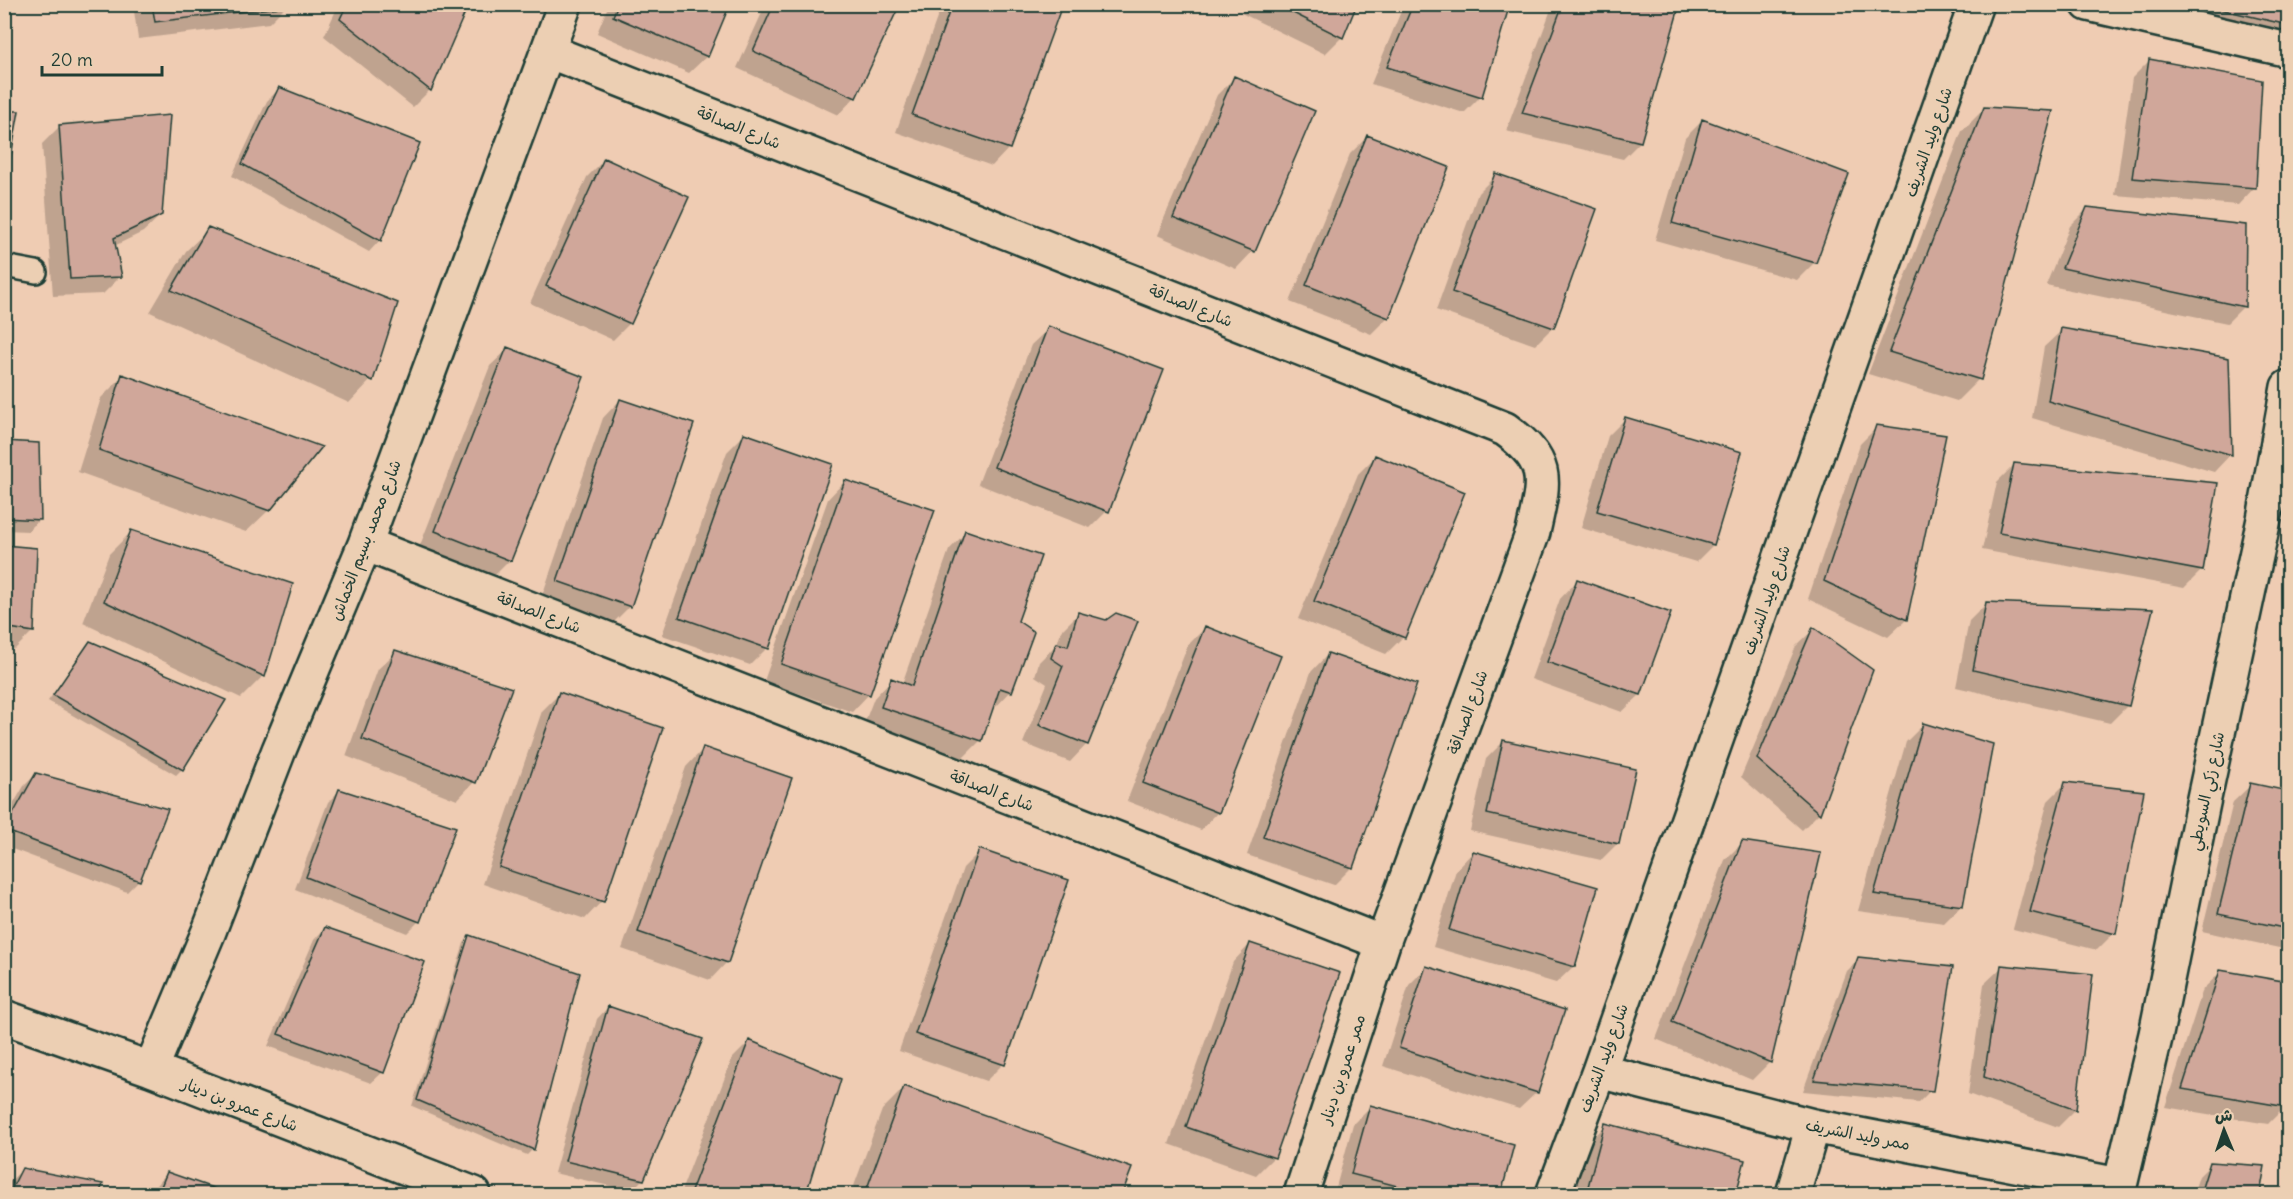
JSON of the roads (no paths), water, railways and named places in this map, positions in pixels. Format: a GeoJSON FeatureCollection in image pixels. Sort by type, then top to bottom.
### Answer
{"type":"FeatureCollection","features":[{"type":"Feature","properties":{"kind":"street","name":"شارع محمد بسيم الخماش"},"geometry":{"type":"LineString","coordinates":[[151,1070],[279,750],[365,544],[565,4]]}},
{"type":"Feature","properties":{"kind":"street","name":"شارع وليد الشريف"},"geometry":{"type":"LineString","coordinates":[[1553,1194],[1599,1071],[1976,4]]}},
{"type":"Feature","properties":{"kind":"street"},"geometry":{"type":"LineString","coordinates":[[2088,4],[2289,50]]}},
{"type":"Feature","properties":{"kind":"street","name":"شارع الصداقة"},"geometry":{"type":"LineString","coordinates":[[365,544],[1383,943],[1533,532],[1543,487],[1538,459],[1520,440],[1505,429],[548,51]]}},
{"type":"Feature","properties":{"kind":"street","name":"شارع زكي السويطي"},"geometry":{"type":"LineString","coordinates":[[2118,1190],[2156,1034],[2203,803],[2276,521],[2289,387]]}},
{"type":"Feature","properties":{"kind":"street","name":"ممر عمرو بن دينار"},"geometry":{"type":"LineString","coordinates":[[1301,1194],[1383,943]]}},
{"type":"Feature","properties":{"kind":"street","name":"شارع عمرو بن دينار"},"geometry":{"type":"LineString","coordinates":[[4,1017],[151,1070],[474,1194]]}},
{"type":"Feature","properties":{"kind":"street","name":"ممر وليد الشريف"},"geometry":{"type":"LineString","coordinates":[[1599,1071],[1813,1126],[2118,1190]]}},
{"type":"Feature","properties":{"kind":"street"},"geometry":{"type":"LineString","coordinates":[[1792,1194],[1813,1126]]}},
{"type":"Feature","properties":{"kind":"lane"},"geometry":{"type":"LineString","coordinates":[[4,266],[36,272]]}}]}
